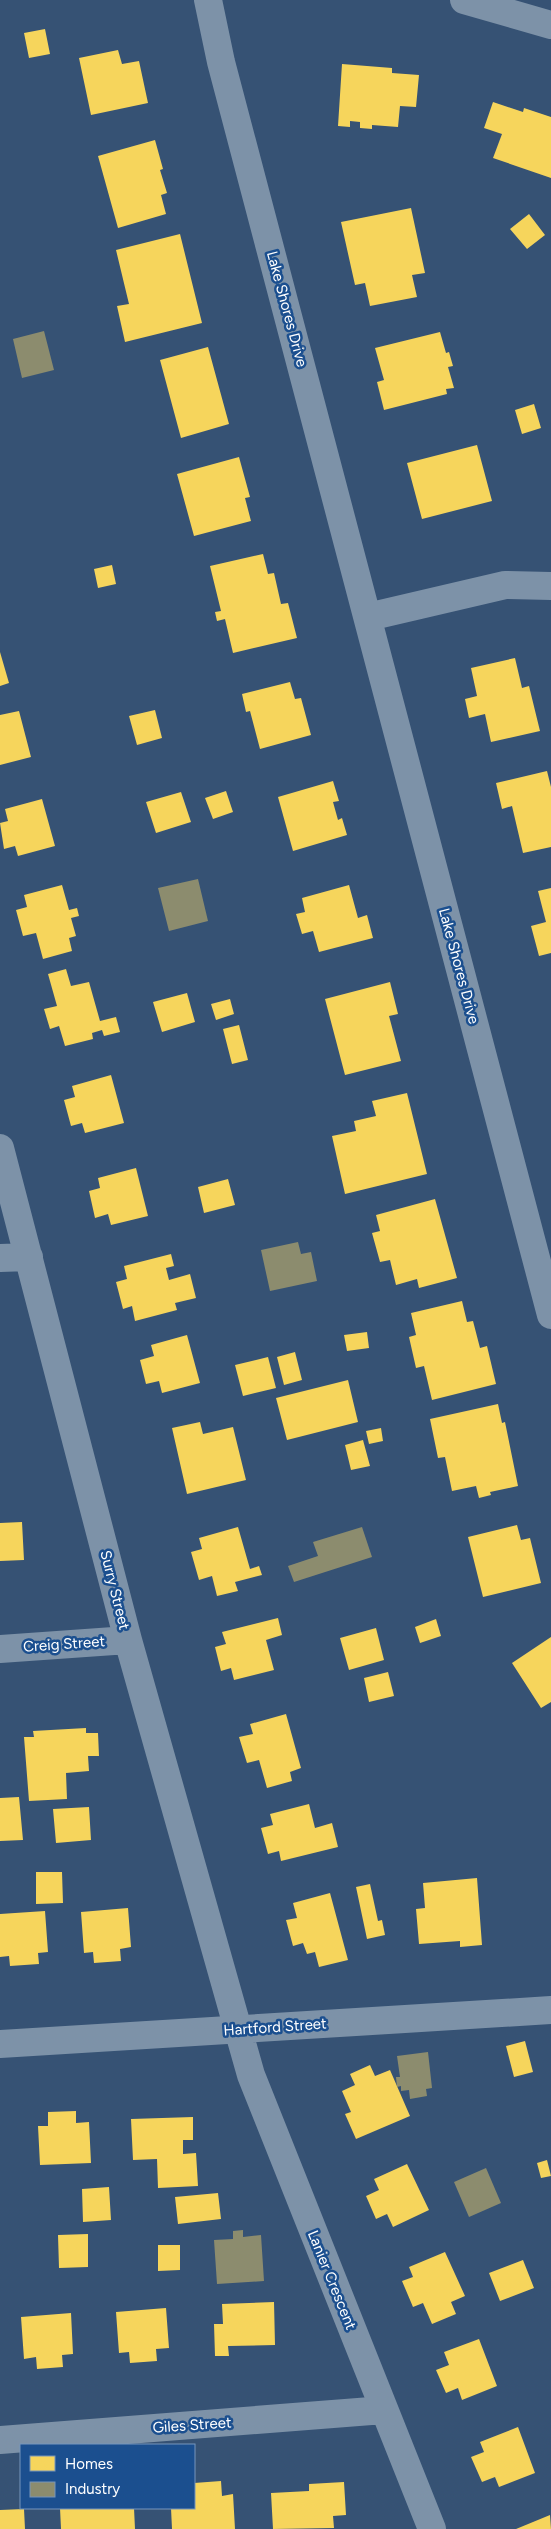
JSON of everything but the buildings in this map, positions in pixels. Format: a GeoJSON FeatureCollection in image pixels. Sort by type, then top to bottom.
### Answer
{"type":"FeatureCollection","features":[{"type":"Feature","properties":{"kind":"street","name":"Lake Shores Drive"},"geometry":{"type":"LineString","coordinates":[[208,0],[221,62],[551,1315]]}},
{"type":"Feature","properties":{"kind":"street"},"geometry":{"type":"LineString","coordinates":[[464,0],[551,25]]}},
{"type":"Feature","properties":{"kind":"street"},"geometry":{"type":"LineString","coordinates":[[368,617],[505,585],[551,586]]}},
{"type":"Feature","properties":{"kind":"street","name":"Surry Street"},"geometry":{"type":"LineString","coordinates":[[0,1148],[128,1640],[238,2029]]}},
{"type":"Feature","properties":{"kind":"street"},"geometry":{"type":"LineString","coordinates":[[0,1258],[29,1257]]}},
{"type":"Feature","properties":{"kind":"street","name":"Creig Street"},"geometry":{"type":"LineString","coordinates":[[0,1649],[128,1640]]}},
{"type":"Feature","properties":{"kind":"street","name":"Hartford Street"},"geometry":{"type":"LineString","coordinates":[[0,2044],[551,2010]]}},
{"type":"Feature","properties":{"kind":"street","name":"Lanier Crescent"},"geometry":{"type":"LineString","coordinates":[[238,2029],[250,2074],[432,2529]]}},
{"type":"Feature","properties":{"kind":"street","name":"Giles Street"},"geometry":{"type":"LineString","coordinates":[[0,2440],[384,2410]]}}]}
